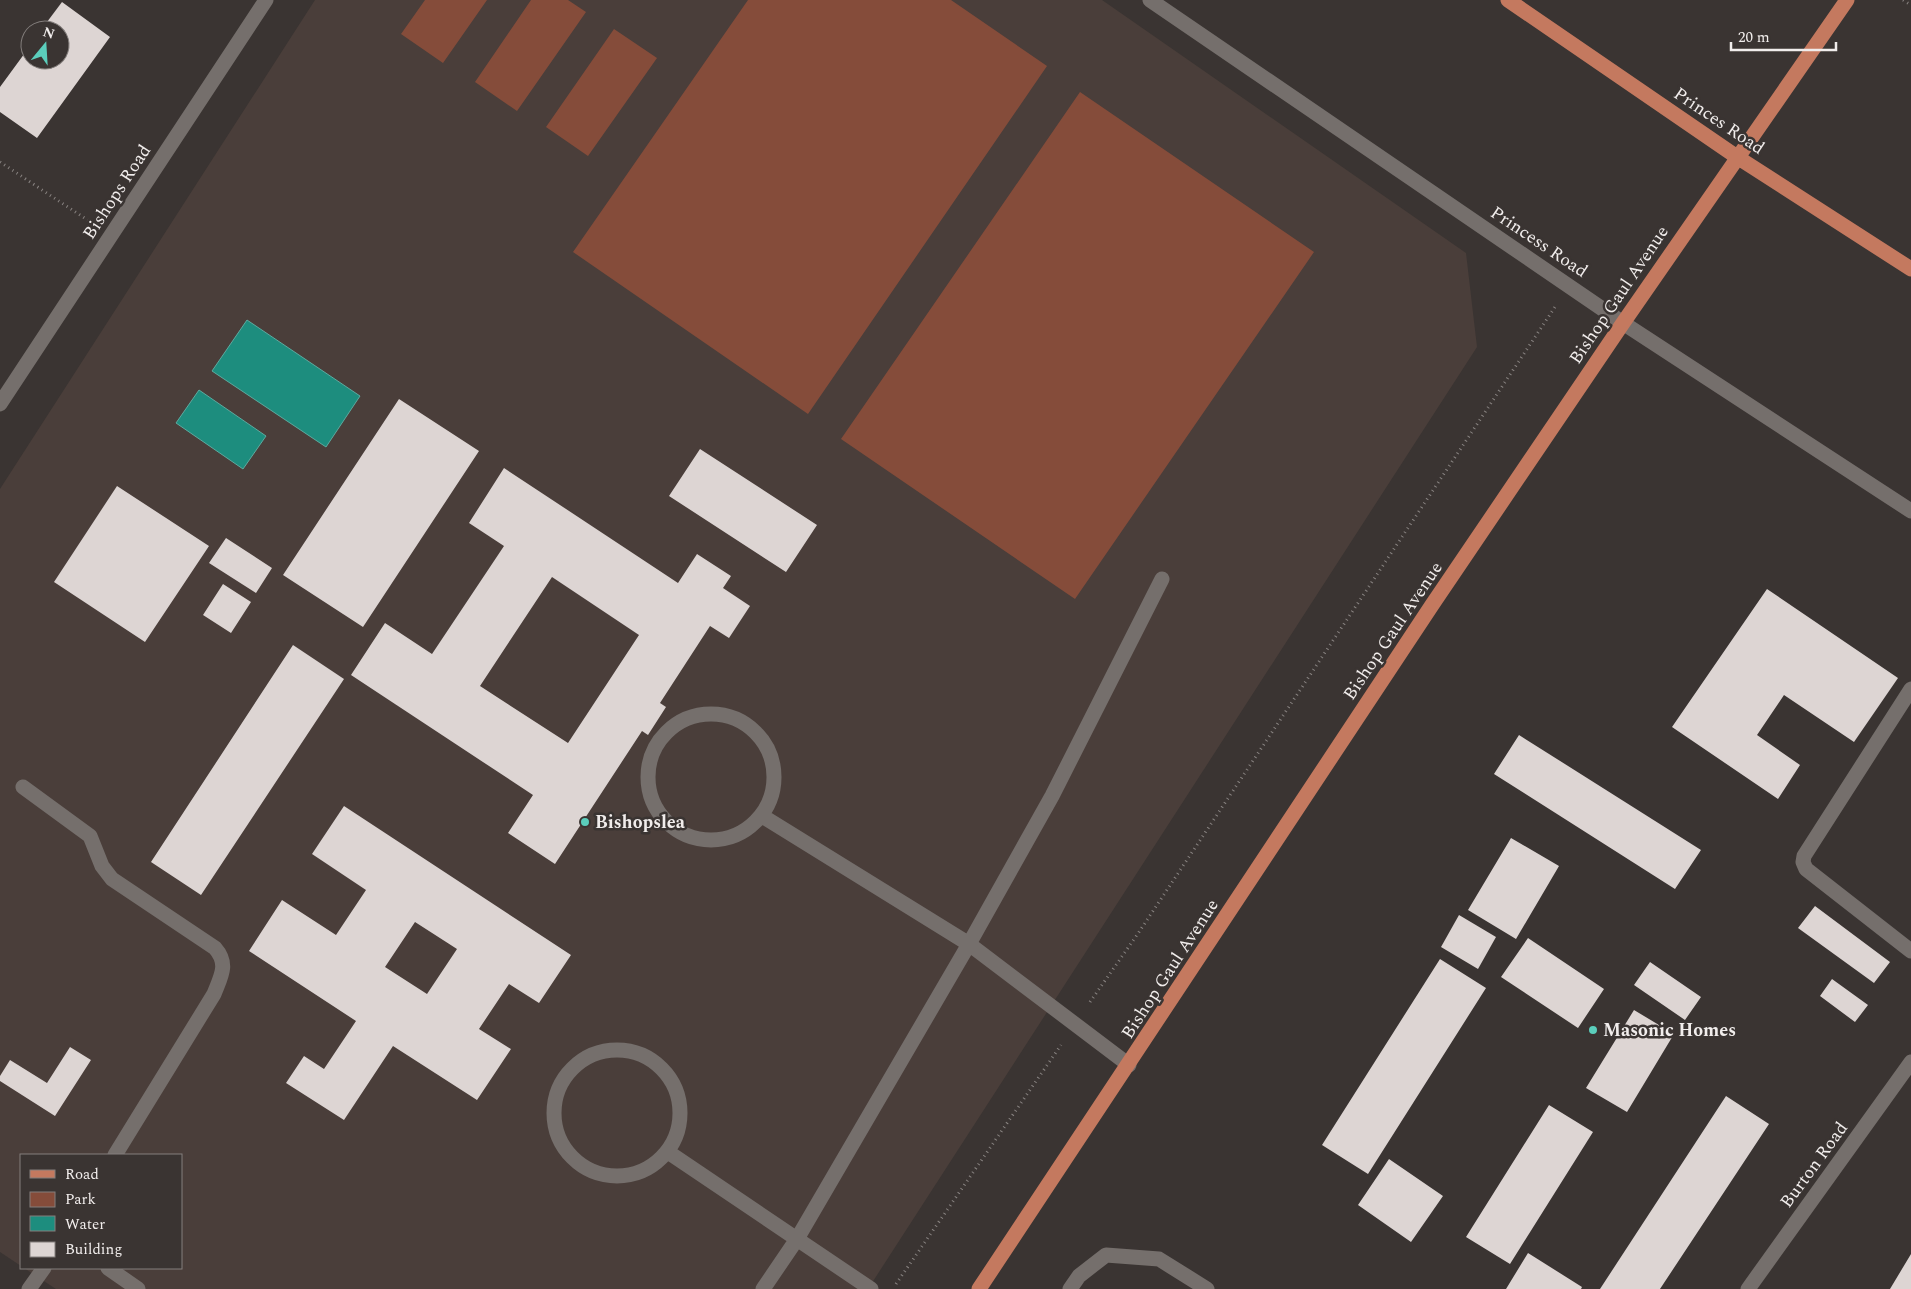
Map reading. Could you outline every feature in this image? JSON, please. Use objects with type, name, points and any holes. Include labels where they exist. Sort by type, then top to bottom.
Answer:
[{"type":"main road","name":"Princes Road","points":[[1508,0],[1737,157],[1911,270]]},
{"type":"main road","name":"Bishop Gaul Avenue","points":[[979,1289],[1432,605],[1623,322],[1846,0]]},
{"type":"street","name":"Bishops Road","points":[[0,404],[266,0]]},
{"type":"street","name":"Princess Road","points":[[1150,0],[1623,322],[1911,510]]},
{"type":"street","points":[[764,1289],[797,1239],[969,944],[1052,796],[1162,579]]},
{"type":"street","points":[[1911,689],[1804,856],[1803,862],[1806,868],[1911,951]]},
{"type":"street","points":[[719,713],[750,726],[770,753],[773,769],[775,786],[762,816],[736,837],[703,841],[672,829],[651,802],[646,769],[659,738],[686,718],[719,713]]},
{"type":"street","points":[[23,787],[90,836],[102,866],[112,879],[215,948],[222,955],[222,974],[214,994],[116,1154]]},
{"type":"street","points":[[762,816],[969,944],[1129,1065]]},
{"type":"street","points":[[625,1049],[656,1062],[676,1088],[681,1121],[668,1152],[642,1172],[609,1177],[577,1164],[557,1138],[552,1105],[565,1074],[592,1053],[625,1049]]},
{"type":"street","name":"Burton Road","points":[[1748,1289],[1911,1062]]},
{"type":"street","points":[[668,1152],[871,1289]]},
{"type":"street","points":[[1070,1289],[1079,1276],[1106,1255],[1159,1259],[1207,1289]]},
{"type":"street","points":[[28,1289],[43,1269]]},
{"type":"street","points":[[109,1269],[138,1289]]},
{"type":"path","points":[[1903,0],[1911,5]]},
{"type":"path","points":[[0,162],[110,236]]},
{"type":"path","points":[[892,1289],[1148,919],[1569,285]]},
{"type":"shaded area","name":"Bishopslea","points":[[315,0],[1102,0],[1466,253],[1477,347],[868,1289],[56,1289],[26,1269],[182,1269],[182,1154],[20,1154],[20,1265],[0,1252],[0,489]]},
{"type":"green space","points":[[425,0],[487,0],[443,63],[401,34]]},
{"type":"green space","points":[[531,0],[568,0],[586,12],[517,111],[475,82]]},
{"type":"green space","points":[[748,0],[951,0],[1047,66],[808,414],[573,252]]},
{"type":"green space","points":[[614,29],[657,58],[588,156],[546,127]]},
{"type":"green space","points":[[1080,92],[1314,252],[1075,599],[841,439]]},
{"type":"water","points":[[247,320],[360,396],[326,447],[212,371]]},
{"type":"water","points":[[199,390],[266,436],[243,469],[176,423]]},
{"type":"building","points":[[62,2],[110,37],[37,138],[0,112],[0,87],[20,60],[20,70],[70,70],[70,20],[48,20]]},
{"type":"building","points":[[399,399],[479,451],[363,627],[283,575]]},
{"type":"building","points":[[700,449],[817,525],[786,572],[669,496]]},
{"type":"building","points":[[504,468],[678,583],[697,554],[731,576],[723,588],[750,606],[729,638],[710,626],[660,703],[666,707],[648,735],[642,731],[555,864],[508,833],[533,795],[351,675],[385,623],[432,654],[504,546],[469,523]],"holes":[[[552,577],[639,635],[568,743],[480,686]]]},
{"type":"building","points":[[117,486],[209,546],[145,642],[54,582]]},
{"type":"building","points":[[226,538],[272,568],[256,593],[209,563]]},
{"type":"building","points":[[223,584],[251,602],[231,633],[203,615]]},
{"type":"building","points":[[1767,589],[1898,678],[1854,742],[1784,695],[1757,735],[1800,765],[1778,799],[1672,727]]},
{"type":"building","points":[[293,645],[344,679],[201,895],[151,862]]},
{"type":"building","points":[[1519,735],[1701,850],[1675,889],[1494,774]]},
{"type":"building","points":[[344,806],[571,955],[539,1003],[509,984],[479,1029],[511,1049],[477,1100],[393,1046],[344,1120],[286,1083],[304,1056],[324,1069],[356,1021],[249,951],[282,900],[336,935],[366,890],[312,854]],"holes":[[[415,922],[457,949],[427,994],[385,967]]]},
{"type":"building","points":[[1511,838],[1559,866],[1516,939],[1468,910]]},
{"type":"building","points":[[1815,906],[1890,962],[1874,983],[1798,928]]},
{"type":"building","points":[[1459,915],[1496,937],[1478,969],[1441,947]]},
{"type":"building","points":[[1528,938],[1604,989],[1578,1028],[1501,977]]},
{"type":"building","points":[[1440,959],[1486,988],[1368,1174],[1322,1145]]},
{"type":"building","points":[[1650,962],[1701,997],[1685,1020],[1634,985]]},
{"type":"building","points":[[1832,979],[1868,1005],[1855,1022],[1820,996]]},
{"type":"building","points":[[1634,1010],[1674,1034],[1627,1112],[1586,1088]]},
{"type":"building","points":[[70,1047],[91,1060],[55,1116],[0,1081],[0,1076],[10,1060],[47,1083]]},
{"type":"building","points":[[1726,1096],[1769,1124],[1660,1289],[1600,1289]]},
{"type":"building","points":[[1549,1105],[1593,1132],[1510,1264],[1466,1237]]},
{"type":"building","points":[[1389,1159],[1443,1196],[1411,1242],[1358,1205]]},
{"type":"building","points":[[1528,1253],[1582,1287],[1581,1289],[1506,1289]]},
{"type":"building","points":[[1911,1254],[1911,1289],[1890,1289]]},
{"type":"place","name":"Bishopslea","points":[[585,822]]},
{"type":"place","name":"Masonic Homes","points":[[1593,1030]]}]
